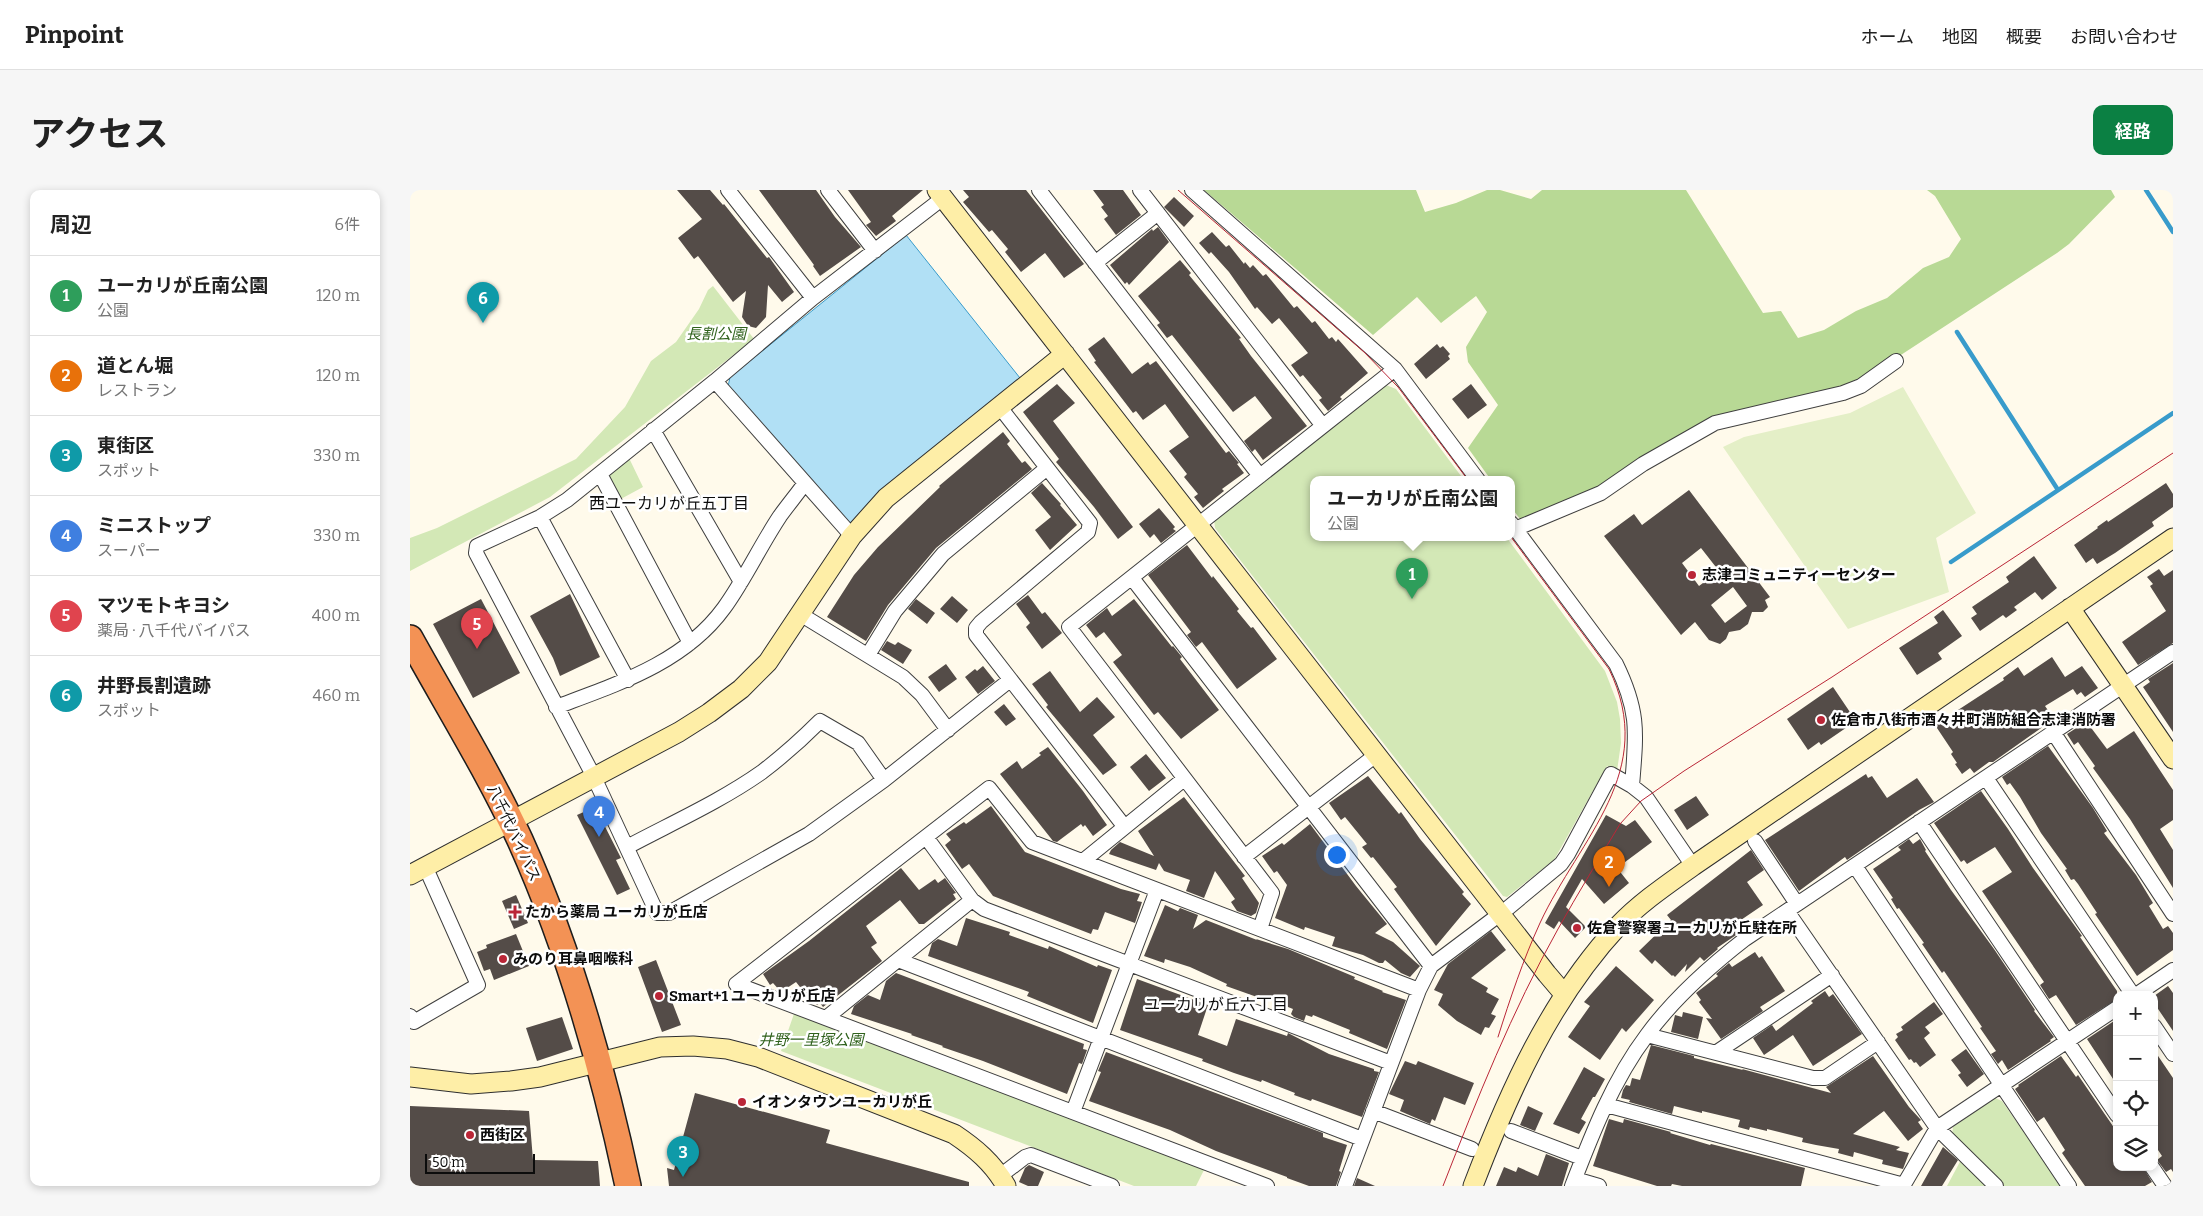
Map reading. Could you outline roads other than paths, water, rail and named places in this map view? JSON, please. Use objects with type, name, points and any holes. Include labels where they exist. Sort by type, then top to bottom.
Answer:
[{"type":"highway","name":"八千代バイパス","points":[[410,638],[510,822],[549,910],[600,1061],[628,1186]]},
{"type":"street","points":[[728,190],[813,298]]},
{"type":"street","points":[[828,190],[875,250]]},
{"type":"street","points":[[1039,190],[1260,476]]},
{"type":"street","points":[[1140,190],[1323,426]]},
{"type":"street","points":[[1192,190],[1395,369],[1475,476]]},
{"type":"street","points":[[1010,680],[884,780],[809,834],[669,913],[656,913],[593,776],[476,553],[477,546],[540,517],[566,500],[715,381],[813,298],[875,250],[940,194],[1499,914],[1564,994]]},
{"type":"street","points":[[1095,263],[1158,213]]},
{"type":"street","points":[[410,1016],[414,1022],[478,985],[418,870],[678,732],[709,713],[741,689],[768,662],[852,536],[886,498],[1065,354]]},
{"type":"street","points":[[1515,525],[1601,493],[1643,464],[1715,423],[1844,393],[1861,386],[1896,361]]},
{"type":"street","points":[[1260,929],[1272,892],[1069,626],[1395,369]]},
{"type":"street","points":[[715,381],[852,536]]},
{"type":"street","points":[[999,406],[1090,523],[1088,532],[982,622],[976,628],[976,635],[1124,826]]},
{"type":"street","points":[[653,430],[741,582]]},
{"type":"street","points":[[868,656],[895,611],[943,554],[1047,468]]},
{"type":"street","points":[[600,474],[690,643]]},
{"type":"street","points":[[556,707],[628,680],[690,643],[724,609],[780,517],[805,483]]},
{"type":"street","points":[[540,517],[628,680]]},
{"type":"street","points":[[1515,529],[1616,664],[1625,682],[1635,717],[1636,742],[1632,786]]},
{"type":"street","points":[[1473,1186],[1497,1125],[1535,1043],[1564,994],[1588,961],[1620,924],[1648,898],[2173,538]]},
{"type":"street","points":[[1132,578],[1432,966]]},
{"type":"street","points":[[2070,608],[2173,759]]},
{"type":"street","points":[[800,614],[903,677],[922,695],[948,730]]},
{"type":"street","points":[[1599,1186],[1573,1183],[1606,1105],[1647,1035],[1686,991],[1716,962],[1746,939],[2173,652]]},
{"type":"street","points":[[627,847],[732,791],[793,748],[820,721],[858,743],[884,780]]},
{"type":"street","points":[[2053,732],[2173,914]]},
{"type":"street","points":[[1244,857],[1376,755]]},
{"type":"street","points":[[1345,1186],[1419,990],[1432,966],[1561,864],[1611,774],[1632,786],[1646,797],[1693,866]]},
{"type":"street","points":[[1083,861],[1184,778]]},
{"type":"street","points":[[1986,778],[2132,991]]},
{"type":"street","points":[[1262,1185],[736,984],[989,788],[1032,842],[1419,990]]},
{"type":"street","points":[[1919,822],[2113,1109]]},
{"type":"street","points":[[926,837],[972,900],[984,909],[1391,1063]]},
{"type":"street","points":[[1755,841],[1832,975],[1937,1128],[1996,1186]]},
{"type":"street","points":[[1855,866],[2069,1186]]},
{"type":"street","points":[[1073,1112],[1157,890]]},
{"type":"street","points":[[826,1018],[972,900]]},
{"type":"street","points":[[898,960],[1362,1139]]},
{"type":"street","points":[[2141,991],[2173,970]]},
{"type":"street","points":[[1717,1052],[1832,975]]},
{"type":"street","points":[[1606,1105],[1904,1185],[1937,1128],[2113,1011]]},
{"type":"street","points":[[2158,1032],[2173,1054]]},
{"type":"street","points":[[1647,1035],[1813,1078],[1825,1078],[1878,1042]]},
{"type":"street","points":[[410,1077],[471,1084],[540,1077],[660,1047],[693,1046],[727,1049],[758,1057],[954,1134],[974,1148],[1003,1181],[1025,1157],[1031,1155],[1112,1186]]},
{"type":"street","points":[[1373,1111],[1472,1149]]},
{"type":"street","points":[[1511,1131],[1582,1158]]},
{"type":"street","points":[[2155,1171],[2165,1186]]},
{"type":"water","points":[[906,235],[1020,378],[921,463],[853,527],[728,387],[730,377]]},
{"type":"waterway","points":[[2146,190],[2173,232]]},
{"type":"waterway","points":[[1957,332],[2058,490]]},
{"type":"waterway","points":[[1951,562],[2173,413]]},
{"type":"tram line","points":[[1178,190],[1364,352],[1398,387],[1465,476]]},
{"type":"tram line","points":[[1443,1186],[1496,1056],[1541,960],[1620,824],[1641,801],[1684,771],[1832,677],[2173,453]]},
{"type":"tram line","points":[[1498,1037],[1517,980],[1540,923],[1556,892],[1593,832],[1608,802],[1620,772],[1625,740],[1622,706],[1609,669],[1514,541]]},
{"type":"place","name":"井野長割遺跡","points":[[483,323]]},
{"type":"place","name":"志津コミュニティーセンター","points":[[1692,575]]},
{"type":"place","name":"ユーカリが丘南公園","points":[[1412,599]]},
{"type":"place","name":"マツモトキヨシ","points":[[477,649]]},
{"type":"place","name":"佐倉市八街市酒々井町消防組合志津消防署","points":[[1821,720]]},
{"type":"place","name":"ミニストップ","points":[[599,837]]},
{"type":"place","name":"道とん堀","points":[[1609,887]]},
{"type":"place","name":"たから薬局 ユーカリが丘店","points":[[515,912]]},
{"type":"place","name":"佐倉警察署ユーカリが丘駐在所","points":[[1577,928]]},
{"type":"place","name":"みのり耳鼻咽喉科","points":[[503,959]]},
{"type":"place","name":"Smart+1 ユーカリが丘店","points":[[659,996]]},
{"type":"place","name":"イオンタウンユーカリが丘","points":[[742,1102]]},
{"type":"place","name":"西街区","points":[[470,1135]]},
{"type":"place","name":"東街区","points":[[683,1177]]},
{"type":"district","name":"西ユーカリが丘五丁目","points":[[669,503]]},
{"type":"district","name":"ユーカリが丘六丁目","points":[[1216,1004]]},
{"type":"park label","name":"長割公園","points":[[716,334]]},
{"type":"park label","name":"井野一里塚公園","points":[[811,1040]]}]
